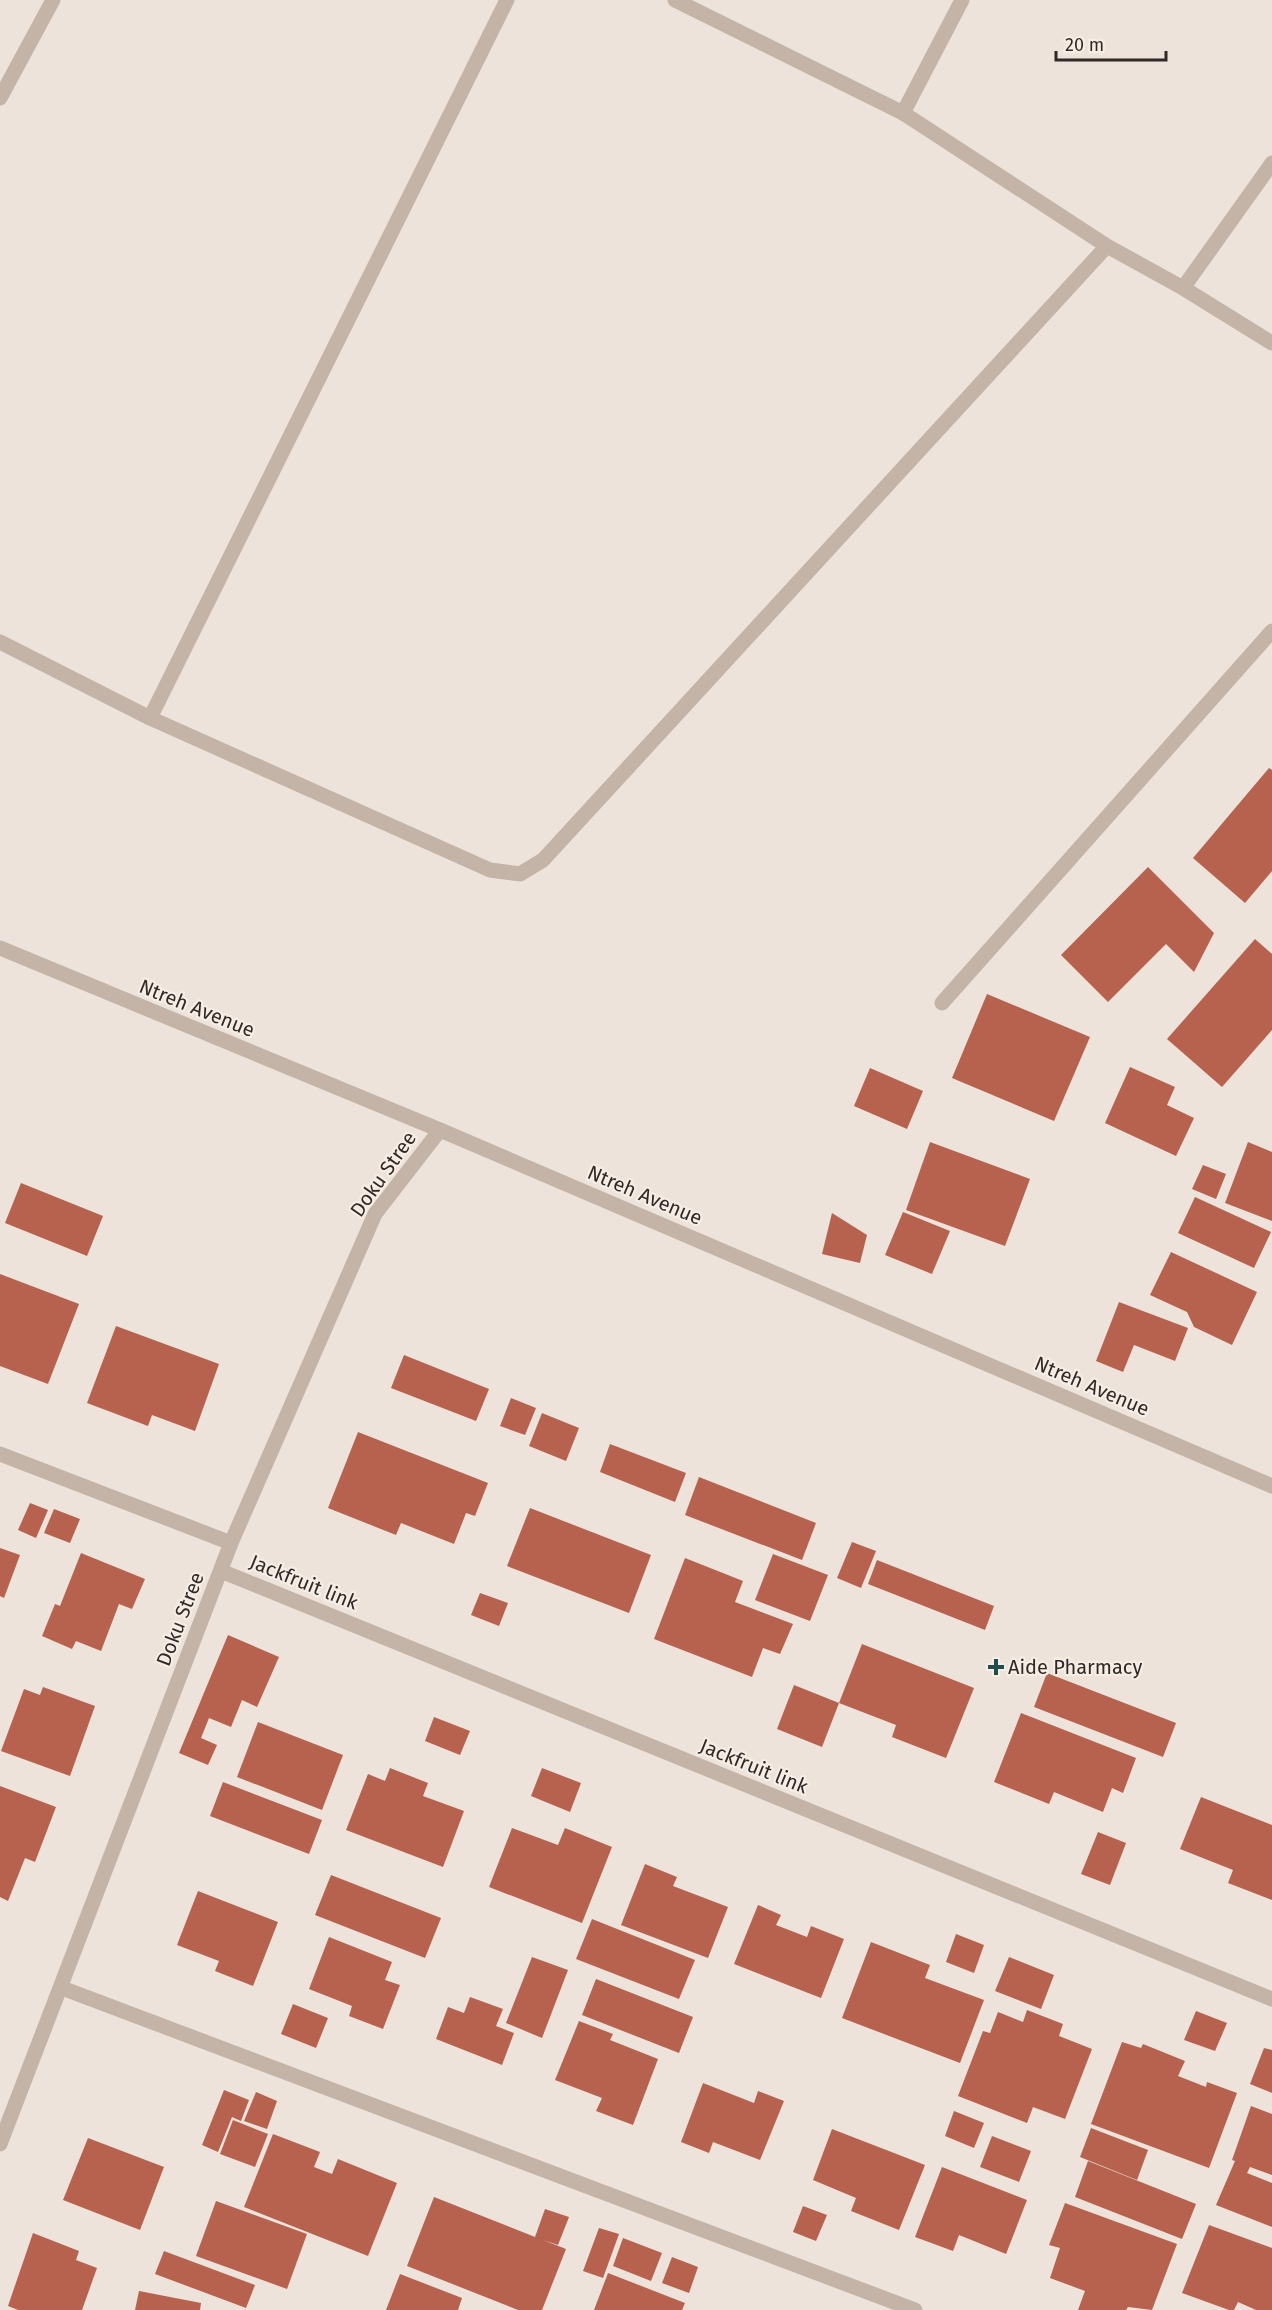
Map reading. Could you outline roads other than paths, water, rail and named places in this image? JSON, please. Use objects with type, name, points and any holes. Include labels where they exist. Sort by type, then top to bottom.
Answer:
[{"type":"street","points":[[0,99],[53,0]]},
{"type":"street","points":[[150,718],[507,0]]},
{"type":"street","points":[[675,0],[903,113],[1107,246],[1183,288],[1272,343]]},
{"type":"street","points":[[903,113],[962,0]]},
{"type":"street","points":[[1183,288],[1272,163]]},
{"type":"street","points":[[0,642],[150,718],[489,870],[520,874],[543,860],[1107,246]]},
{"type":"street","points":[[942,1003],[1272,631]]},
{"type":"street","name":"Ntreh Avenue","points":[[0,948],[441,1130],[1272,1486]]},
{"type":"street","name":"Doku Stree","points":[[0,2145],[63,1988],[231,1543],[375,1214],[441,1130]]},
{"type":"street","points":[[0,1454],[231,1543]]},
{"type":"street","name":"Jackfruit link","points":[[221,1571],[1272,1999]]},
{"type":"street","points":[[63,1988],[915,2310]]},
{"type":"place","name":"Aide Pharmacy","points":[[996,1667]]}]
